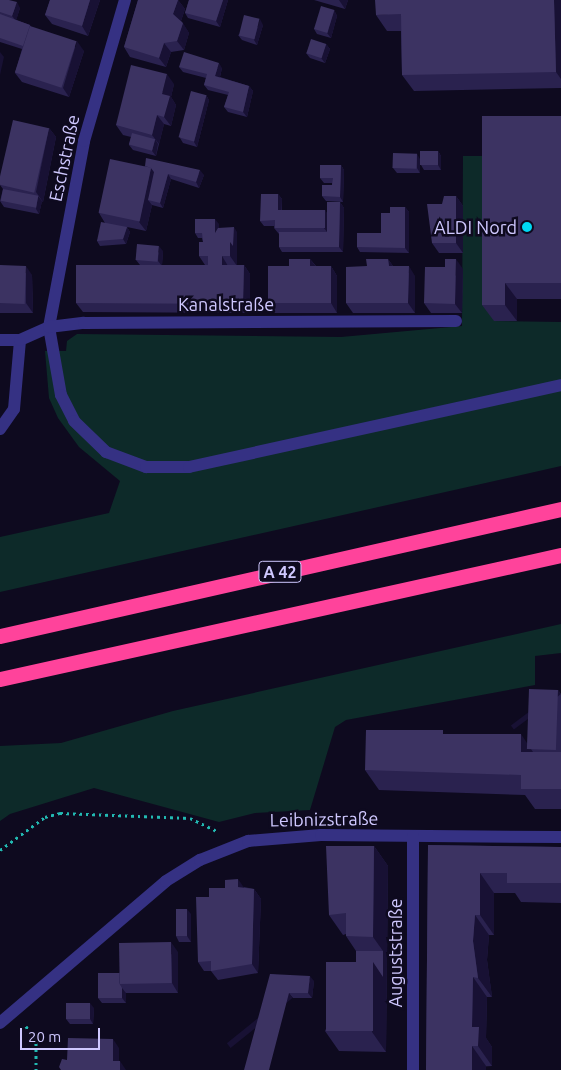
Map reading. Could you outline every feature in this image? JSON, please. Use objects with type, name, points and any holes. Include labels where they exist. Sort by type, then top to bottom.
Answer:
[{"type":"highway","name":"A 42","points":[[0,636],[561,509]]},
{"type":"highway","name":"A 42","points":[[0,679],[561,555]]},
{"type":"street","name":"Eschstraße","points":[[49,327],[84,141],[125,0]]},
{"type":"street","name":"Kanalstraße","points":[[0,340],[20,340],[49,327],[84,322],[456,321]]},
{"type":"street","points":[[49,327],[61,395],[74,421],[106,452],[146,467],[189,467],[561,384]]},
{"type":"street","points":[[0,429],[14,409],[20,340]]},
{"type":"street","name":"Leibnizstraße","points":[[0,1023],[166,881],[229,848],[270,836],[561,837]]},
{"type":"street","name":"Auguststraße","points":[[412,1070],[413,836]]},
{"type":"path","points":[[0,850],[45,817],[88,812],[190,818],[217,831],[229,848]]},
{"type":"path","points":[[16,1009],[36,1043],[36,1070]]},
{"type":"green space","points":[[463,156],[494,156],[494,321],[561,322],[561,466],[0,592],[0,537],[109,513],[120,481],[79,447],[58,418],[49,398],[45,351],[66,351],[67,341],[77,334],[341,337],[462,326]]},
{"type":"green space","points":[[561,624],[561,653],[535,656],[535,685],[346,720],[335,727],[310,810],[255,813],[219,822],[94,788],[10,814],[0,821],[0,746],[61,743],[173,711]]},
{"type":"building","points":[[0,0],[17,2],[12,16],[0,12]]},
{"type":"building","points":[[50,0],[90,0],[82,26],[45,15]]},
{"type":"building","points":[[138,0],[178,0],[173,14],[183,23],[177,41],[164,43],[159,58],[124,47]]},
{"type":"building","points":[[189,0],[223,0],[216,21],[185,13]]},
{"type":"building","points":[[375,0],[554,0],[556,72],[402,75],[401,14],[376,15]]},
{"type":"building","points":[[321,6],[334,10],[327,33],[314,29]]},
{"type":"building","points":[[0,14],[30,25],[23,46],[0,38]]},
{"type":"building","points":[[244,15],[260,19],[254,39],[239,35]]},
{"type":"building","points":[[30,26],[77,41],[61,88],[15,73]]},
{"type":"building","points":[[311,39],[326,44],[322,58],[306,53]]},
{"type":"building","points":[[184,52],[219,63],[215,76],[249,86],[243,112],[224,107],[229,92],[204,85],[207,74],[179,67]]},
{"type":"building","points":[[131,65],[167,74],[162,94],[170,96],[164,117],[157,115],[152,135],[116,125]]},
{"type":"building","points":[[191,91],[206,95],[194,142],[179,137]]},
{"type":"building","name":"ALDI Nord","points":[[482,116],[561,116],[561,283],[505,283],[505,305],[482,305]]},
{"type":"building","points":[[13,120],[49,128],[34,193],[0,185],[0,176]]},
{"type":"building","points":[[132,133],[155,139],[152,151],[129,145]]},
{"type":"building","points":[[420,151],[438,151],[438,165],[420,165]]},
{"type":"building","points":[[393,153],[417,154],[416,169],[392,168]]},
{"type":"building","points":[[146,158],[200,170],[196,182],[168,174],[160,203],[148,200],[154,172],[151,168],[145,166]]},
{"type":"building","points":[[110,159],[151,168],[140,222],[99,213]]},
{"type":"building","points":[[320,165],[341,165],[340,197],[322,196],[322,185],[332,185],[333,178],[320,178]]},
{"type":"building","points":[[3,189],[38,196],[36,208],[1,201]]},
{"type":"building","points":[[261,194],[278,194],[278,210],[275,210],[275,220],[260,221]]},
{"type":"building","points":[[444,196],[456,196],[456,243],[432,243],[427,204],[442,204]]},
{"type":"building","points":[[327,202],[340,202],[339,247],[279,247],[279,232],[327,232]]},
{"type":"building","points":[[390,207],[405,207],[405,248],[357,247],[357,233],[381,233],[381,213],[390,213]]},
{"type":"building","points":[[275,210],[325,210],[325,228],[275,228]]},
{"type":"building","points":[[195,219],[215,219],[215,233],[218,228],[234,227],[233,246],[230,242],[203,242],[202,233],[195,233]]},
{"type":"building","points":[[101,222],[127,227],[123,239],[97,241]]},
{"type":"building","points":[[199,242],[230,242],[230,256],[222,256],[222,265],[244,265],[243,304],[76,303],[76,265],[208,265],[208,256],[199,256]]},
{"type":"building","points":[[137,244],[159,246],[158,262],[136,260]]},
{"type":"building","points":[[289,259],[310,259],[310,266],[331,266],[331,303],[268,303],[268,266],[289,266]]},
{"type":"building","points":[[366,259],[388,259],[389,266],[409,266],[408,303],[346,303],[346,267],[367,266]]},
{"type":"building","points":[[445,259],[456,259],[455,304],[424,303],[425,267],[445,267]]},
{"type":"building","points":[[0,265],[26,266],[25,304],[0,303]]},
{"type":"building","points":[[529,689],[558,690],[556,750],[527,749]]},
{"type":"building","points":[[366,730],[443,730],[443,734],[521,734],[521,752],[561,752],[561,789],[521,789],[521,775],[365,770]]},
{"type":"building","points":[[428,845],[561,847],[561,883],[507,883],[507,873],[480,873],[480,915],[475,915],[473,941],[478,978],[473,977],[472,1027],[479,1027],[478,1046],[472,1046],[472,1070],[426,1070]]},
{"type":"building","points":[[326,846],[374,846],[373,937],[346,936],[346,913],[329,915]]},
{"type":"building","points":[[238,879],[238,887],[254,889],[252,964],[211,971],[211,961],[198,962],[196,897],[209,897],[209,888],[225,888],[225,880]]},
{"type":"building","points":[[176,909],[187,909],[187,936],[176,936]]},
{"type":"building","points":[[171,942],[172,983],[120,984],[119,943]]},
{"type":"building","points":[[356,951],[383,951],[383,977],[373,962],[356,962]]},
{"type":"building","points":[[326,962],[373,962],[373,1031],[326,1031]]},
{"type":"building","points":[[98,973],[119,973],[122,998],[98,998]]},
{"type":"building","points":[[270,974],[310,976],[308,993],[289,993],[269,1070],[244,1070]]},
{"type":"building","points":[[66,1003],[90,1003],[90,1019],[66,1019]]},
{"type":"building","points":[[68,1038],[113,1039],[113,1061],[120,1061],[120,1070],[61,1070],[59,1067],[62,1059],[67,1060]]},
{"type":"place","name":"ALDI Nord","points":[[527,227]]}]
